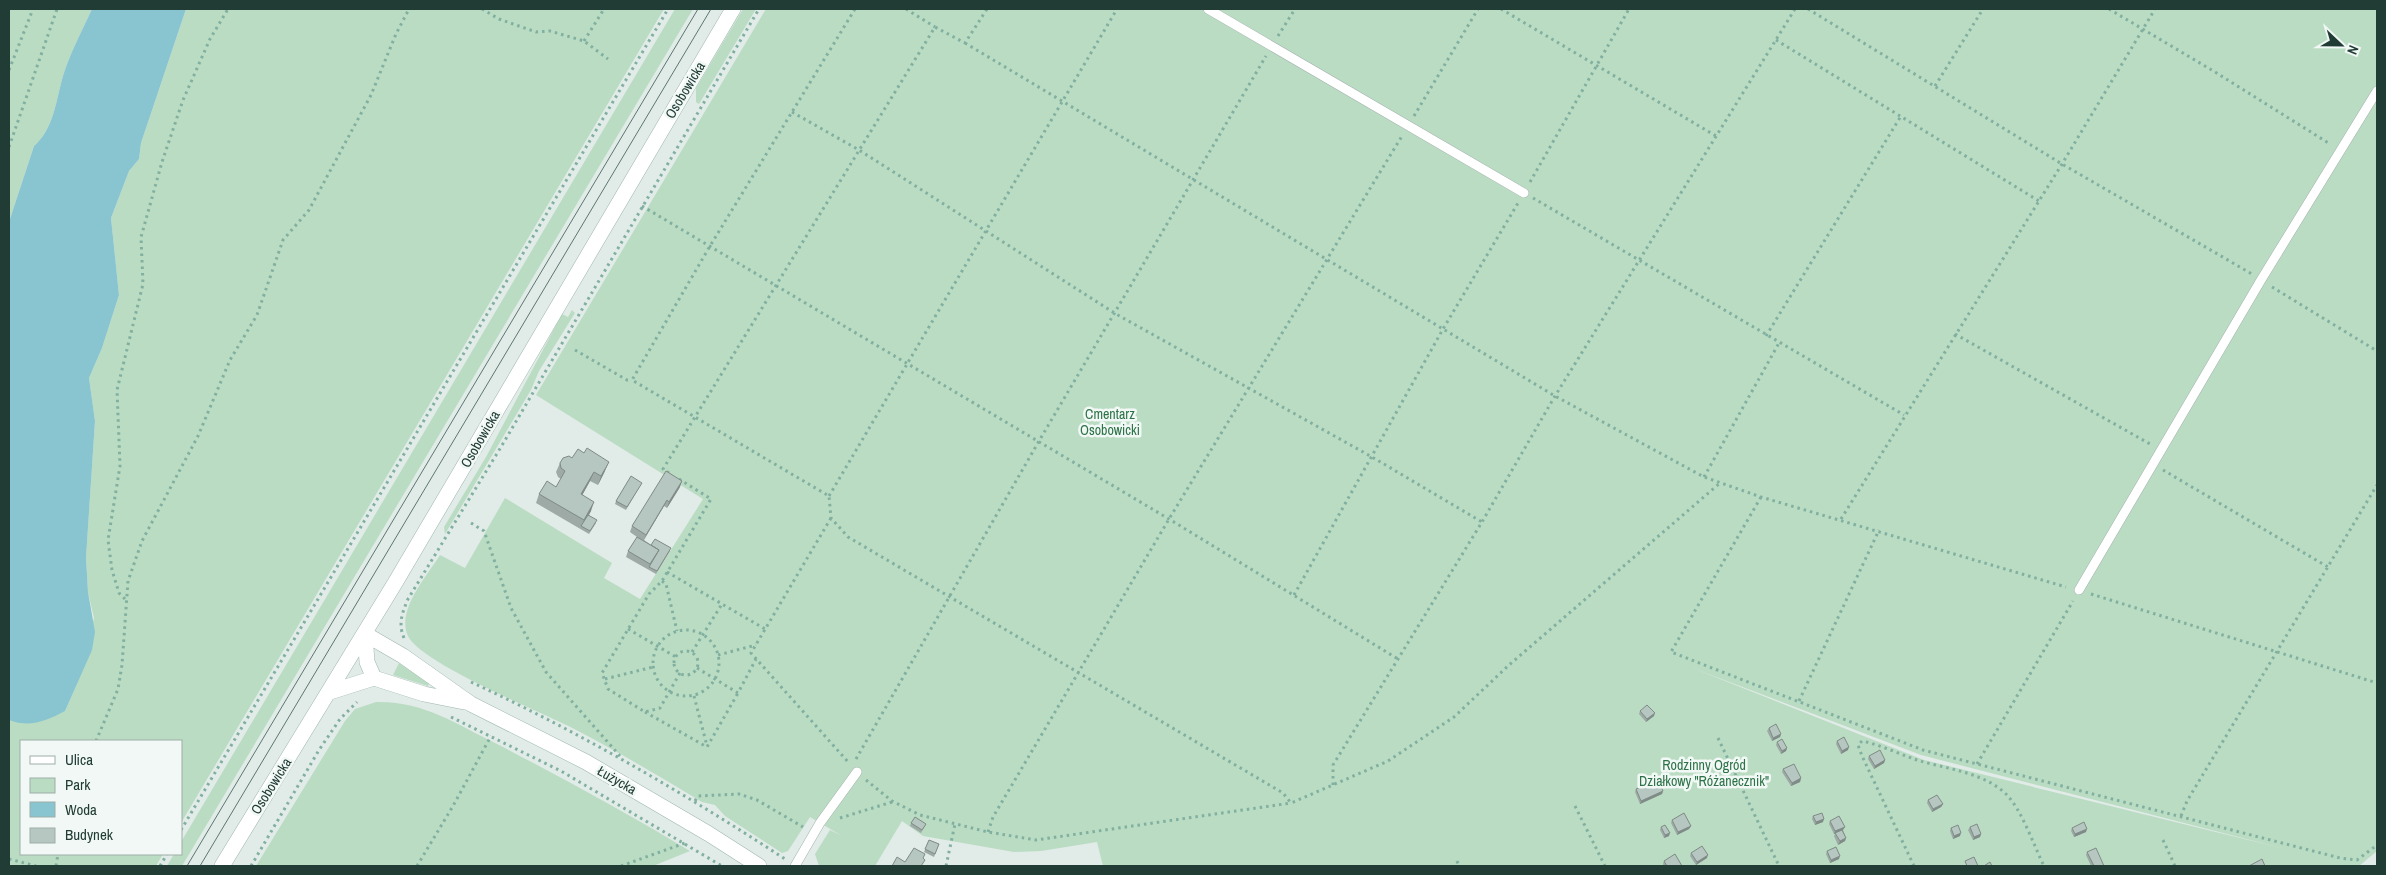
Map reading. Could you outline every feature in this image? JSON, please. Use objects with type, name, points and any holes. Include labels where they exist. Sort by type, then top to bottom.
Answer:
[{"type":"street","name":"Osobowicka","points":[[222,866],[365,634],[730,11]]},
{"type":"street","points":[[330,692],[374,678],[367,662],[365,634]]},
{"type":"street","name":"Łużycka","points":[[365,634],[403,656],[471,704],[586,762],[710,834],[759,866]]},
{"type":"street","name":"Łużycka","points":[[374,678],[424,694],[471,704]]},
{"type":"lane","points":[[1208,9],[1524,193]]},
{"type":"lane","points":[[2079,590],[2261,280],[2377,91]]},
{"type":"lane","points":[[795,866],[814,834],[857,772]]},
{"type":"path","points":[[9,70],[33,9]]},
{"type":"path","points":[[9,148],[57,9]]},
{"type":"path","points":[[125,600],[119,592],[112,570],[108,540],[120,466],[117,390],[137,317],[143,284],[141,237],[162,162],[183,100],[210,39],[228,9]]},
{"type":"path","points":[[96,740],[118,689],[122,665],[125,600],[128,581],[142,541],[198,436],[230,360],[257,315],[283,240],[309,210],[370,95],[396,34],[409,9]]},
{"type":"path","points":[[482,9],[499,19],[536,32],[550,31],[584,41],[608,59]]},
{"type":"path","points":[[584,41],[604,9]]},
{"type":"path","points":[[182,828],[668,9]]},
{"type":"path","points":[[406,643],[401,630],[401,615],[408,599],[502,447],[642,206],[760,9]]},
{"type":"path","points":[[632,380],[710,246],[855,9]]},
{"type":"path","points":[[906,9],[1555,396],[1704,476],[1761,497],[1880,530],[2079,590],[2377,683]]},
{"type":"path","points":[[964,43],[987,9]]},
{"type":"path","points":[[1117,9],[829,496],[831,518],[751,653],[852,766],[1039,442],[1295,9]]},
{"type":"path","points":[[988,832],[993,817],[1169,519],[1478,9]]},
{"type":"path","points":[[1501,9],[1716,136]]},
{"type":"path","points":[[1294,595],[1443,329],[1524,193],[1629,9]]},
{"type":"path","points":[[1333,785],[1333,765],[1482,522],[1555,396],[1795,9]]},
{"type":"path","points":[[1808,9],[2062,164],[2377,350]]},
{"type":"path","points":[[1935,86],[1983,9]]},
{"type":"path","points":[[2109,9],[2340,151]]},
{"type":"path","points":[[1841,519],[2062,164],[2155,9]]},
{"type":"path","points":[[707,747],[608,689],[602,673],[649,594],[662,581],[711,499],[663,469],[935,27]]},
{"type":"path","points":[[1776,40],[2039,201]]},
{"type":"path","points":[[792,112],[858,150],[1116,314],[1372,457],[1482,522]]},
{"type":"path","points":[[1766,336],[1901,116]]},
{"type":"path","points":[[1524,193],[1904,416]]},
{"type":"path","points":[[642,206],[1169,519],[1398,659]]},
{"type":"path","points":[[1955,334],[2160,450]]},
{"type":"path","points":[[1704,476],[1779,343]]},
{"type":"path","points":[[575,350],[626,380],[632,380],[829,496]]},
{"type":"path","points":[[2152,463],[2328,567]]},
{"type":"path","points":[[857,772],[892,801],[920,815],[988,832],[1036,840],[1291,803],[1388,761],[1454,717],[1510,665],[1720,482]]},
{"type":"path","points":[[2181,816],[2187,801],[2377,485]]},
{"type":"path","points":[[1761,497],[1671,652],[1923,750],[2340,858],[2357,860],[2377,845]]},
{"type":"path","points":[[831,518],[848,537],[1283,793],[1291,803]]},
{"type":"path","points":[[471,523],[484,531],[511,608],[546,672],[621,758]]},
{"type":"path","points":[[1798,701],[1880,530]]},
{"type":"path","points":[[667,572],[765,629]]},
{"type":"path","points":[[662,581],[666,584],[677,631]]},
{"type":"path","points":[[1977,764],[2079,590]]},
{"type":"path","points":[[692,652],[722,604]]},
{"type":"path","points":[[628,629],[676,656]]},
{"type":"path","points":[[690,630],[702,635],[712,643],[718,655],[719,668],[715,679],[706,690],[694,696],[681,696],[669,692],[659,683],[653,667],[653,659],[657,647],[665,637],[677,631],[690,630]]},
{"type":"path","points":[[718,655],[756,645]]},
{"type":"path","points":[[682,651],[692,652],[698,659],[697,668],[691,674],[680,673],[674,664],[676,656],[682,651]]},
{"type":"path","points":[[707,747],[756,659]]},
{"type":"path","points":[[605,679],[653,667]]},
{"type":"path","points":[[697,668],[738,693]]},
{"type":"path","points":[[645,712],[660,708],[680,673]]},
{"type":"path","points":[[694,696],[707,747]]},
{"type":"path","points":[[250,866],[324,742],[340,719],[360,699]]},
{"type":"path","points":[[443,713],[561,770],[722,866]]},
{"type":"path","points":[[417,866],[454,806],[491,736]]},
{"type":"path","points":[[1718,738],[1779,866]]},
{"type":"path","points":[[1914,866],[1862,756],[1858,745],[1862,741],[1972,775],[2006,794],[2014,804],[2044,866]]},
{"type":"path","points":[[695,801],[698,796],[739,794],[757,800],[814,834]]},
{"type":"path","points":[[833,821],[892,801]]},
{"type":"path","points":[[1575,806],[1605,866]]},
{"type":"path","points":[[946,866],[955,824]]},
{"type":"path","points":[[2163,840],[2175,866]]},
{"type":"path","points":[[621,866],[686,843]]},
{"type":"path","points":[[160,866],[166,855]]},
{"type":"path","points":[[9,859],[36,866]]},
{"type":"path","points":[[1457,861],[1459,866]]},
{"type":"green space","points":[[9,9],[92,9],[66,67],[50,123],[41,139],[34,146],[9,222]]},
{"type":"green space","points":[[186,9],[664,9],[182,821],[182,740],[20,740],[20,855],[162,855],[156,866],[9,866],[9,720],[65,711],[75,688],[94,618],[88,592],[86,558],[95,421],[89,378],[102,348],[119,295],[111,218],[129,171],[139,159],[141,143]]},
{"type":"green space","points":[[675,9],[693,9],[182,866],[167,866],[173,855],[182,855],[182,840]]},
{"type":"green space","points":[[743,9],[756,9],[699,104],[696,102],[696,88]]},
{"type":"green space","name":"Cmentarz Osobowicki","points":[[766,9],[2377,9],[2377,851],[2359,866],[1103,866],[1097,842],[1041,851],[1014,852],[923,836],[902,821],[875,866],[819,866],[815,854],[830,830],[842,836],[810,817],[788,851],[782,853],[725,816],[715,805],[702,802],[627,757],[580,732],[459,674],[418,647],[408,636],[405,626],[409,604],[440,555],[465,568],[505,498],[612,563],[604,578],[640,599],[703,499],[536,395]],"holes":[[[1690,667],[1921,755],[2285,849],[1924,760]]]},
{"type":"green space","points":[[572,310],[575,313],[539,371],[531,390],[445,534],[444,527],[486,457],[562,314],[568,317]]},
{"type":"green space","points":[[399,663],[429,683],[428,686],[393,675]]},
{"type":"green space","points":[[376,702],[409,705],[439,715],[570,783],[690,851],[653,866],[256,866],[345,721],[355,709]]},
{"type":"water","points":[[92,9],[186,9],[141,143],[139,159],[129,171],[111,218],[119,295],[102,348],[89,378],[95,421],[86,558],[88,592],[95,632],[92,650],[65,711],[38,722],[24,723],[9,720],[9,222],[34,146],[41,139],[50,123],[66,67]]},
{"type":"building","points":[[587,448],[609,462],[601,476],[594,472],[581,494],[594,502],[584,520],[539,494],[547,481],[556,487],[565,471],[561,468],[560,463],[563,458],[569,456],[572,458],[578,449],[584,453]]},
{"type":"building","points":[[666,471],[682,481],[669,502],[667,500],[646,535],[632,526]]},
{"type":"building","points":[[631,476],[642,483],[627,507],[616,501]]},
{"type":"building","points":[[588,515],[597,520],[590,531],[581,526]]},
{"type":"building","points":[[637,537],[659,550],[650,564],[628,551]]},
{"type":"building","points":[[655,539],[671,548],[657,571],[649,567],[659,550],[651,545]]},
{"type":"building","points":[[1647,705],[1655,713],[1647,719],[1640,711]]},
{"type":"building","points":[[1776,724],[1781,734],[1773,738],[1769,728]]},
{"type":"building","points":[[1844,737],[1849,747],[1842,751],[1837,741]]},
{"type":"building","points":[[1782,739],[1787,748],[1782,751],[1777,742]]},
{"type":"building","points":[[1880,750],[1885,760],[1875,766],[1869,756]]},
{"type":"building","points":[[1794,764],[1801,778],[1792,783],[1783,769]]},
{"type":"building","points":[[1658,780],[1663,791],[1641,801],[1636,789]]},
{"type":"building","points":[[1937,795],[1943,804],[1933,809],[1928,800]]},
{"type":"building","points":[[1684,813],[1691,826],[1678,832],[1672,820]]},
{"type":"building","points":[[1822,813],[1824,819],[1816,822],[1813,816]]},
{"type":"building","points":[[1839,816],[1845,827],[1835,831],[1830,821]]},
{"type":"building","points":[[915,817],[926,824],[922,830],[911,823]]},
{"type":"building","points":[[2084,822],[2087,829],[2075,834],[2072,828]]},
{"type":"building","points":[[1977,824],[1981,834],[1974,837],[1970,827]]},
{"type":"building","points":[[1665,825],[1670,833],[1665,835],[1661,827]]},
{"type":"building","points":[[1958,825],[1961,833],[1954,836],[1951,828]]},
{"type":"building","points":[[1842,830],[1846,838],[1840,841],[1835,833]]},
{"type":"building","points":[[929,840],[939,844],[935,854],[925,849]]},
{"type":"building","points":[[1702,846],[1708,855],[1697,862],[1691,853]]},
{"type":"building","points":[[1836,847],[1840,856],[1831,860],[1827,851]]},
{"type":"building","points":[[914,848],[925,854],[923,858],[925,860],[921,866],[892,866],[897,857],[905,862]]},
{"type":"building","points":[[2096,848],[2104,866],[2094,866],[2087,852]]},
{"type":"building","points":[[1675,854],[1682,866],[1667,866],[1664,861]]},
{"type":"building","points":[[1974,857],[1978,866],[1967,866],[1965,861]]},
{"type":"building","points":[[2262,859],[2265,866],[2249,866]]},
{"type":"building","points":[[1990,862],[1992,866],[1984,866]]},
{"type":"tram line","points":[[187,866],[698,9]]},
{"type":"tram line","points":[[200,866],[711,9]]},
{"type":"park label","name":"Rodzinny Ogród Działkowy \"Różanecznik\"","points":[[1704,774]]}]
